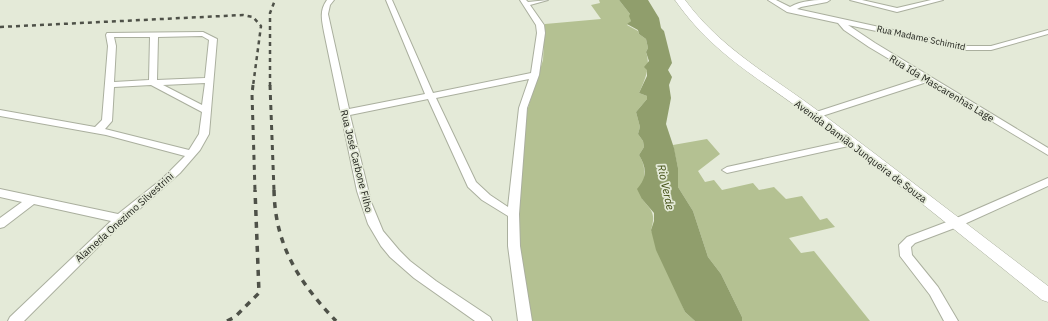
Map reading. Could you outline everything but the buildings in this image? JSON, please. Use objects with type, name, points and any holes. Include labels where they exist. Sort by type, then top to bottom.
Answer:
[{"type":"main road","name":"Avenida Damião Junqueira de Souza","points":[[680,0],[696,23],[724,48],[816,115],[850,143],[1048,295]]},
{"type":"street","name":"Rua José Carbone Filho","points":[[331,0],[326,5],[324,14],[367,206],[376,228],[385,243],[400,258],[419,274],[485,321]]},
{"type":"street","points":[[389,0],[430,95],[472,184],[479,193],[513,214]]},
{"type":"street","points":[[525,321],[514,246],[513,214],[523,108],[535,75],[541,33],[540,25],[525,2],[545,0]]},
{"type":"street","name":"Rua Madame Schimitd","points":[[771,0],[790,10],[840,20],[931,42],[973,49],[991,48],[1048,32]]},
{"type":"street","points":[[790,10],[799,5],[827,0]]},
{"type":"street","points":[[853,0],[897,10],[940,0]]},
{"type":"street","name":"Rua Ida Mascarenhas Lage","points":[[840,20],[855,34],[1048,152]]},
{"type":"street","points":[[98,130],[107,120],[112,46],[110,35],[154,34],[153,83]]},
{"type":"street","name":"Alameda Onezimo Silvestrini","points":[[15,321],[76,259],[120,219],[166,181],[192,154],[204,134],[213,39],[203,34],[154,34]]},
{"type":"street","points":[[345,113],[535,75]]},
{"type":"street","points":[[816,115],[928,79]]},
{"type":"street","points":[[110,85],[209,80]]},
{"type":"street","points":[[153,83],[206,111]]},
{"type":"street","points":[[0,114],[98,130],[192,154]]},
{"type":"street","points":[[727,170],[850,143]]},
{"type":"street","points":[[952,321],[934,291],[906,256],[905,245],[911,240],[956,223],[1048,182]]},
{"type":"street","points":[[0,192],[120,219]]},
{"type":"street","points":[[0,224],[32,200]]},
{"type":"shaded area","points":[[599,0],[619,0],[630,14],[631,21],[627,25],[638,31],[639,34],[646,39],[648,48],[646,52],[648,68],[639,93],[647,96],[647,99],[636,112],[640,127],[638,134],[643,141],[644,147],[639,155],[644,166],[642,199],[652,213],[653,220],[651,230],[685,312],[695,321],[529,321],[517,244],[518,224],[527,111],[543,60],[545,24],[601,19],[591,5],[600,3]]},
{"type":"shaded area","points":[[707,139],[720,154],[698,171],[705,182],[714,180],[722,190],[753,183],[759,190],[774,187],[786,199],[802,196],[820,220],[827,218],[835,227],[789,238],[801,253],[814,251],[870,321],[742,321],[742,317],[721,274],[708,257],[693,211],[678,187],[678,168],[673,145]]},
{"type":"water","name":"Rio Verde","points":[[619,0],[648,0],[659,18],[661,28],[664,31],[672,63],[668,70],[672,77],[669,85],[671,98],[666,124],[674,148],[678,168],[678,187],[693,211],[708,257],[721,274],[742,317],[742,321],[695,321],[685,312],[656,250],[651,230],[654,221],[654,213],[642,199],[637,189],[643,181],[645,169],[639,155],[644,147],[643,141],[638,134],[640,127],[636,112],[647,99],[647,96],[639,93],[647,76],[647,70],[644,67],[649,61],[646,52],[648,48],[646,39],[639,34],[638,30],[627,24],[631,21],[629,16],[630,14]]},
{"type":"railway","points":[[270,85],[270,13],[275,0]]},
{"type":"railway","points":[[0,27],[243,15],[253,17],[261,26],[253,86]]},
{"type":"railway","points":[[253,85],[255,191]]},
{"type":"railway","points":[[270,85],[274,191]]},
{"type":"railway","points":[[227,321],[235,317],[259,293],[255,190]]},
{"type":"railway","points":[[274,190],[275,210],[284,246],[300,277],[336,321]]}]
